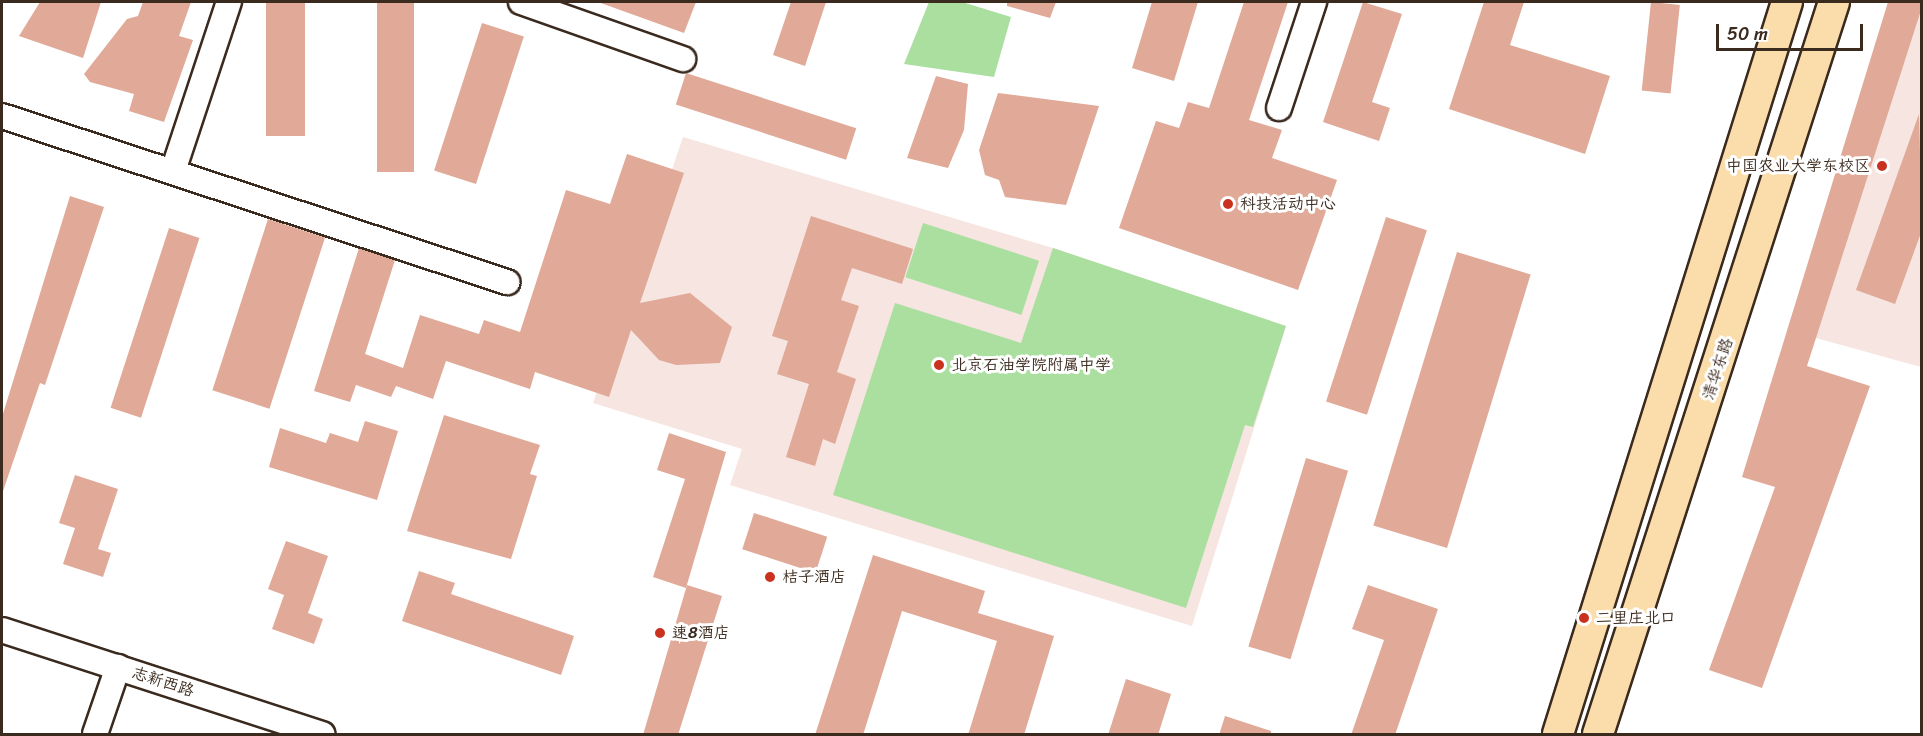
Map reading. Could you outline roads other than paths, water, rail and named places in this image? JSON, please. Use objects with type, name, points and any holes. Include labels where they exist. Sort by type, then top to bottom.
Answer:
[{"type":"main road","points":[[1558,735],[1787,2]]},
{"type":"main road","name":"清华东路","points":[[1598,735],[1717,373],[1834,2]]},
{"type":"main road","points":[[1675,359],[1717,373]]},
{"type":"street","points":[[173,171],[229,2]]},
{"type":"street","points":[[521,2],[683,59]]},
{"type":"street","points":[[1279,108],[1314,2]]},
{"type":"street","points":[[2,116],[507,282]]},
{"type":"street","name":"志新西路","points":[[2,630],[323,735]]},
{"type":"street","points":[[95,735],[118,667]]},
{"type":"place","name":"中国农业大学东校区","points":[[1882,166]]},
{"type":"place","name":"科技活动中心","points":[[1228,204]]},
{"type":"place","name":"北京石油学院附属中学","points":[[939,365]]},
{"type":"place","name":"桔子酒店","points":[[770,577]]},
{"type":"place","name":"二里庄北口","points":[[1584,618]]},
{"type":"place","name":"速8酒店","points":[[660,633]]}]
